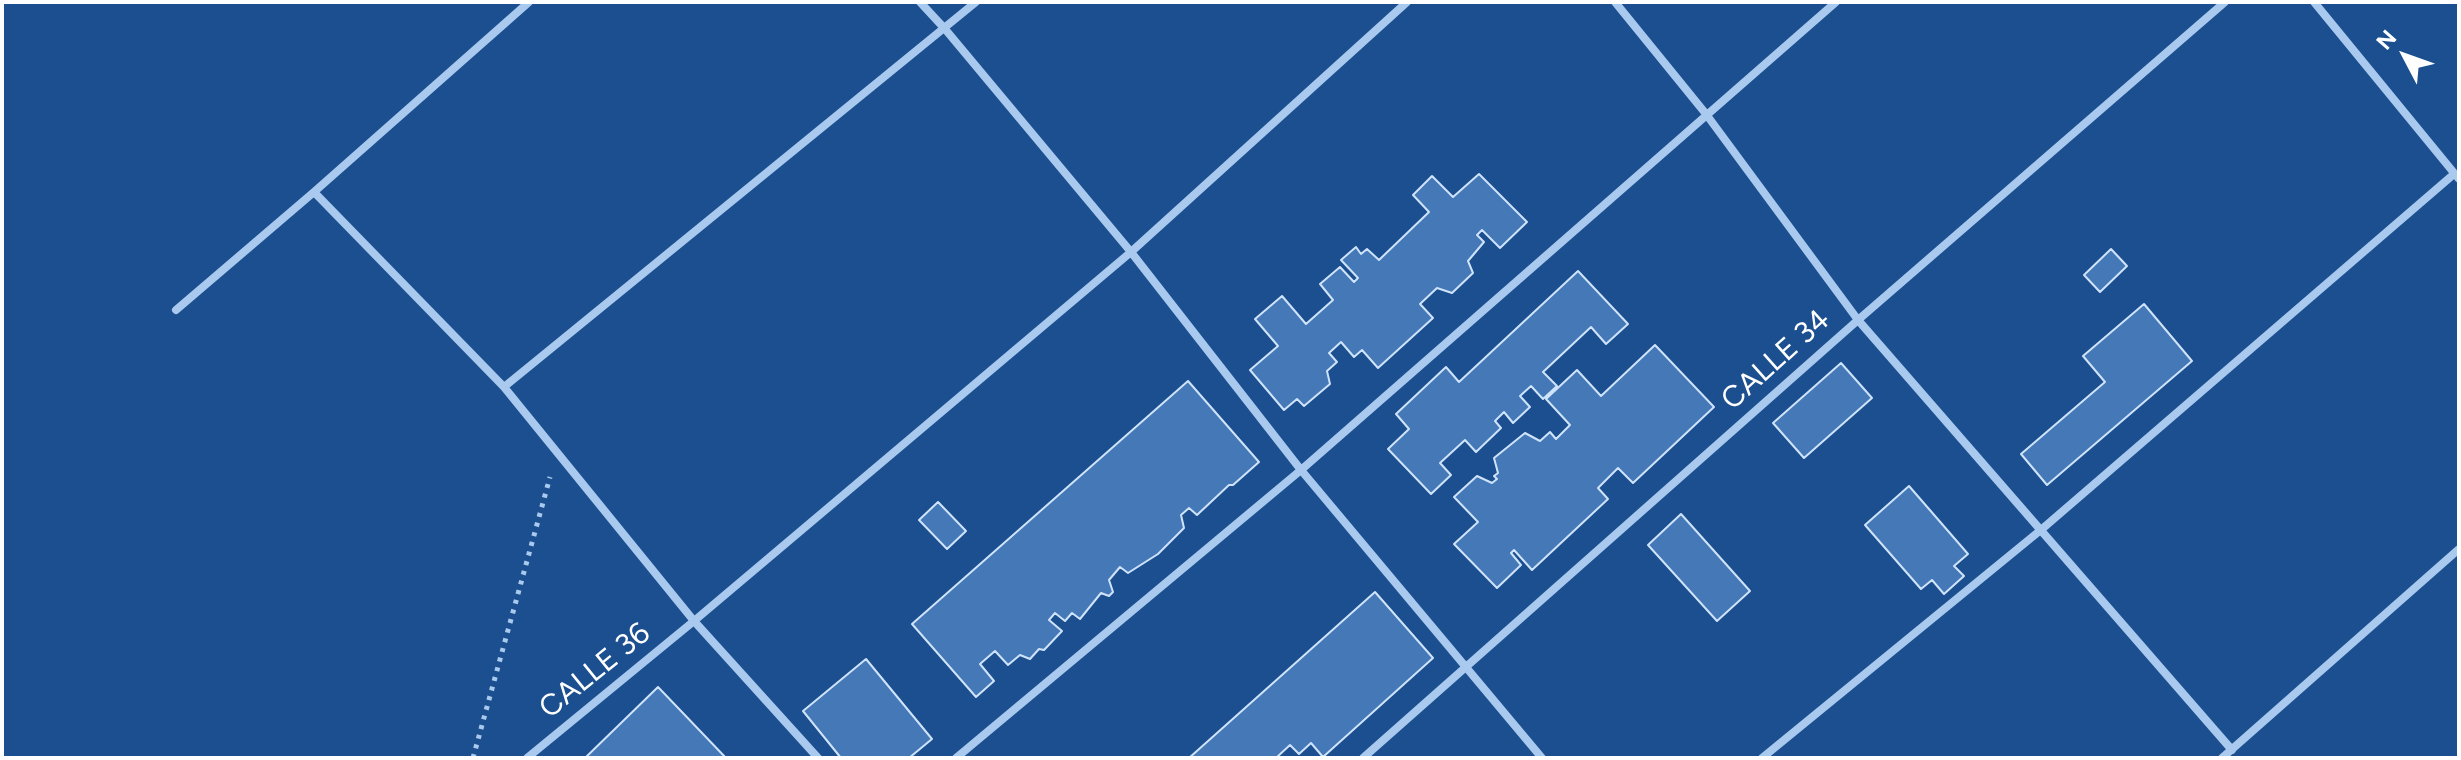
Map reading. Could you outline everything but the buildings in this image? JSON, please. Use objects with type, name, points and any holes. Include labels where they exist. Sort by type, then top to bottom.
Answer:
[{"type":"street","points":[[176,310],[529,2]]},
{"type":"street","points":[[920,2],[1131,252],[1301,470],[1542,758]]},
{"type":"street","points":[[504,387],[976,2]]},
{"type":"street","name":"CALLE 36","points":[[527,758],[1131,252],[1407,2]]},
{"type":"street","points":[[1615,2],[1706,114],[1858,320],[2232,750]]},
{"type":"street","points":[[956,758],[1301,470],[1836,2]]},
{"type":"street","name":"CALLE 34","points":[[1363,758],[1858,320],[2225,2]]},
{"type":"street","points":[[1762,758],[2042,529],[2456,177],[2314,2]]},
{"type":"street","points":[[314,192],[504,387],[694,621],[818,758]]},
{"type":"street","points":[[2222,758],[2459,549]]},
{"type":"path","points":[[473,758],[558,451]]}]
